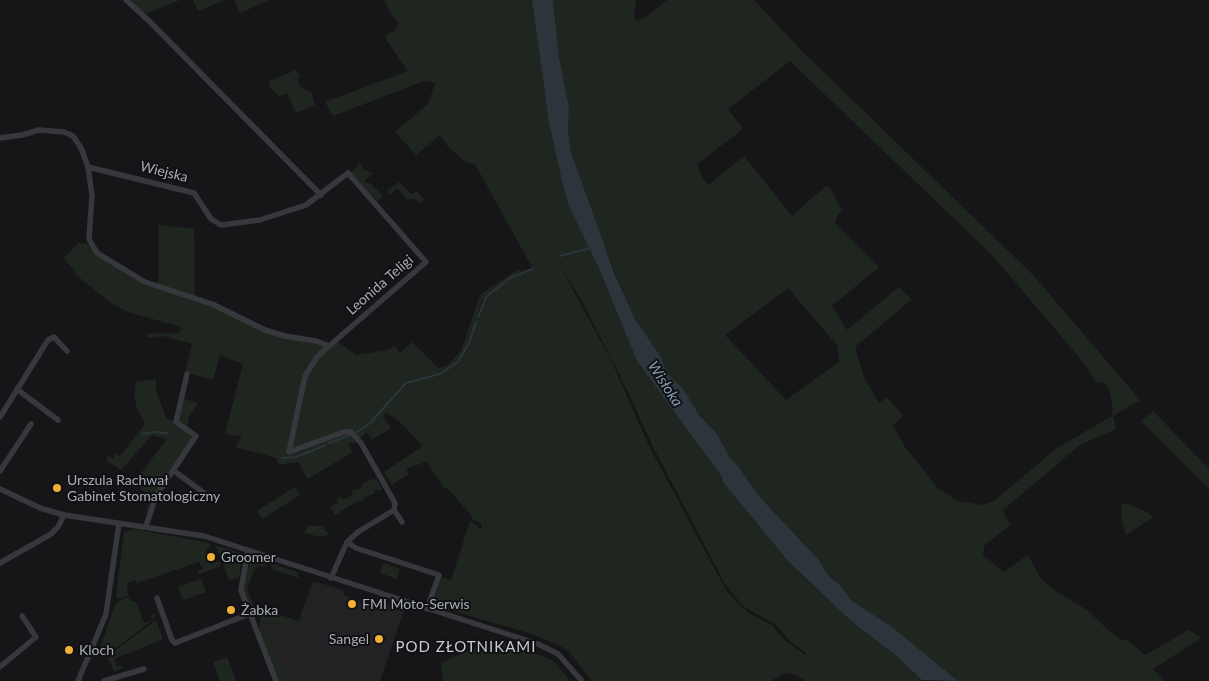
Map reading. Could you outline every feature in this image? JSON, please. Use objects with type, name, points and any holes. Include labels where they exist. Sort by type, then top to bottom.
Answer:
[{"type":"street","points":[[126,0],[321,195]]},
{"type":"street","points":[[0,139],[39,130],[64,132],[73,136],[81,148],[88,167],[92,195],[89,239],[97,252],[145,282],[212,304],[270,332],[329,346]]},
{"type":"street","name":"Wiejska","points":[[88,167],[194,193],[211,220],[221,226],[245,223],[278,215],[306,205],[321,195]]},
{"type":"street","name":"Leonida Teligi","points":[[321,195],[348,173],[426,262],[329,346]]},
{"type":"street","points":[[0,417],[48,340],[54,337],[67,351]]},
{"type":"street","points":[[329,346],[317,357],[305,376],[289,452],[344,432],[352,432],[361,443],[394,498],[394,510],[402,522]]},
{"type":"street","points":[[146,526],[152,504],[196,436],[176,422],[187,374]]},
{"type":"street","points":[[18,390],[58,420]]},
{"type":"street","points":[[0,471],[31,424]]},
{"type":"street","points":[[174,471],[211,498]]},
{"type":"street","points":[[0,489],[40,508],[64,515],[189,533],[248,550],[548,648],[564,660],[582,681]]},
{"type":"street","points":[[331,578],[347,542],[358,532],[394,510]]},
{"type":"street","points":[[0,562],[51,534],[58,527],[64,515]]},
{"type":"street","points":[[78,681],[106,614],[119,523]]},
{"type":"street","points":[[347,542],[356,548],[438,575],[427,609]]},
{"type":"street","points":[[248,550],[241,590],[276,681]]},
{"type":"street","points":[[157,598],[172,640],[176,643],[249,614]]},
{"type":"street","points":[[0,666],[36,637],[22,616]]},
{"type":"street","points":[[104,681],[144,669]]},
{"type":"shaded area","points":[[129,0],[180,0],[145,14]]},
{"type":"shaded area","points":[[193,0],[225,0],[198,11]]},
{"type":"shaded area","points":[[234,0],[270,0],[240,13]]},
{"type":"shaded area","points":[[384,0],[532,0],[549,123],[569,207],[598,266],[637,361],[722,477],[723,482],[787,560],[851,621],[899,658],[924,681],[805,681],[797,675],[784,673],[771,681],[592,681],[569,652],[559,645],[529,633],[433,605],[441,577],[451,580],[470,521],[477,525],[478,529],[482,529],[481,523],[473,520],[472,516],[447,488],[445,489],[426,461],[419,465],[420,468],[417,464],[406,469],[409,474],[392,485],[384,472],[423,446],[400,422],[386,412],[383,416],[391,428],[372,440],[367,432],[355,442],[348,444],[352,452],[308,479],[298,462],[279,465],[277,458],[235,447],[242,436],[225,434],[243,364],[220,355],[213,380],[185,372],[192,344],[163,336],[147,338],[147,334],[179,333],[181,327],[128,312],[111,303],[75,274],[76,272],[64,258],[78,243],[91,244],[144,283],[156,289],[159,275],[158,225],[194,229],[195,300],[222,309],[262,330],[330,344],[337,341],[356,355],[389,350],[394,346],[400,353],[412,342],[438,368],[448,365],[461,351],[480,295],[514,272],[525,269],[509,278],[482,300],[467,347],[483,301],[510,278],[533,269],[475,164],[467,163],[449,148],[440,135],[416,155],[395,132],[428,104],[435,83],[424,81],[333,116],[325,102],[408,71],[385,38],[388,33],[394,32],[399,24]],"holes":[[[559,264],[584,305],[628,392],[653,447],[725,584],[743,606],[776,625],[791,642],[806,653],[805,655],[783,639],[772,625],[748,613],[727,592],[650,448],[611,360]]]},
{"type":"shaded area","points":[[553,0],[636,0],[634,16],[636,21],[643,19],[667,0],[754,0],[802,51],[1034,276],[1140,400],[1113,416],[1116,429],[1080,445],[1003,510],[1010,525],[984,546],[983,555],[1004,572],[1028,555],[1040,577],[1052,589],[1087,610],[1122,641],[1126,639],[1145,655],[1189,630],[1201,638],[1153,669],[1165,681],[958,681],[892,627],[851,600],[841,586],[827,574],[818,559],[757,494],[739,467],[730,458],[717,434],[707,426],[681,387],[667,373],[661,357],[635,319],[602,242],[571,152],[568,131],[569,108],[559,57]],"holes":[[[790,61],[994,257],[1078,356],[1097,383],[1102,381],[1109,389],[1113,408],[1112,416],[1057,448],[994,501],[981,505],[958,501],[937,487],[905,447],[893,425],[903,416],[887,397],[879,403],[864,378],[855,347],[912,299],[899,287],[847,330],[832,306],[879,267],[835,223],[837,216],[842,211],[830,188],[826,186],[792,216],[744,156],[708,185],[703,178],[697,164],[743,129],[728,109]],[[788,288],[837,345],[839,362],[786,400],[725,335]]]},
{"type":"shaded area","points":[[296,70],[300,76],[298,81],[300,87],[311,92],[315,105],[296,113],[287,93],[279,96],[269,86],[270,81]]},
{"type":"shaded area","points":[[360,163],[364,170],[373,173],[365,181],[368,184],[370,183],[383,196],[377,201],[351,173]]},
{"type":"shaded area","points":[[399,182],[412,194],[417,191],[424,199],[420,203],[415,199],[407,199],[397,188],[390,194],[387,191]]},
{"type":"shaded area","points":[[156,379],[156,390],[166,418],[173,421],[177,427],[189,432],[193,438],[153,497],[143,520],[151,497],[137,486],[138,484],[135,481],[167,439],[152,435],[121,470],[106,460],[109,456],[113,459],[116,454],[120,456],[145,424],[137,408],[134,395],[136,382]]},
{"type":"shaded area","points":[[184,399],[198,403],[189,417],[187,428],[182,426],[178,418]]},
{"type":"shaded area","points":[[1153,411],[1209,469],[1209,489],[1141,421]]},
{"type":"shaded area","points":[[371,479],[377,480],[382,489],[379,491],[377,489],[374,491],[375,493],[363,498],[364,500],[356,502],[335,515],[330,507],[338,503],[336,499],[341,497],[342,499],[347,498],[352,495],[353,489],[357,490]]},
{"type":"shaded area","points":[[295,487],[300,495],[262,519],[257,511]]},
{"type":"shaded area","points":[[1125,503],[1143,510],[1153,517],[1126,535],[1121,517],[1121,506]]},
{"type":"shaded area","points":[[303,526],[323,526],[324,530],[330,534],[322,537],[304,533],[308,527]]},
{"type":"shaded area","points":[[134,529],[209,543],[210,548],[206,550],[211,564],[219,561],[221,566],[199,574],[198,571],[203,569],[199,562],[137,583],[135,580],[127,583],[128,596],[118,599],[116,596],[124,532]]},
{"type":"shaded area","points":[[215,545],[241,553],[242,558],[224,565]]},
{"type":"shaded area","points":[[251,557],[263,561],[267,567],[260,566],[255,568],[247,589],[255,609],[253,611],[244,592]]},
{"type":"shaded area","points":[[242,559],[239,577],[229,580],[224,566]]},
{"type":"shaded area","points":[[269,563],[297,572],[299,578],[274,570]]},
{"type":"shaded area","points":[[384,563],[400,569],[397,579],[380,573]]},
{"type":"shaded area","points":[[201,579],[206,592],[183,600],[178,587]]},
{"type":"shaded area","points":[[313,581],[343,590],[345,596],[376,607],[382,603],[404,610],[380,681],[279,681],[259,631],[260,620],[269,623],[299,625],[298,622]]},
{"type":"shaded area","points":[[128,597],[131,601],[136,602],[144,623],[152,620],[151,615],[155,614],[155,618],[111,652],[108,659],[101,646],[114,607],[119,601]]},
{"type":"shaded area","points":[[266,607],[267,611],[298,621],[300,625],[269,623],[260,620],[261,610]]},
{"type":"shaded area","points":[[156,620],[163,639],[114,659],[117,667],[121,665],[122,668],[114,672],[109,660],[112,653]]},
{"type":"shaded area","points":[[261,628],[265,630],[286,681],[279,681],[259,632]]},
{"type":"shaded area","points":[[491,638],[550,659],[570,681],[443,681],[441,663],[488,642]]},
{"type":"shaded area","points":[[227,657],[236,681],[220,681],[213,662]]},
{"type":"water","name":"Wisłoka","points":[[532,0],[553,0],[559,57],[569,108],[568,131],[571,152],[613,270],[635,319],[661,357],[667,373],[683,389],[700,416],[717,434],[730,458],[739,467],[757,494],[818,559],[827,574],[841,586],[851,600],[892,627],[958,681],[922,680],[899,658],[851,621],[787,560],[723,482],[722,477],[637,361],[598,266],[569,207],[549,123]]},
{"type":"waterway","points":[[560,256],[591,248]]},
{"type":"waterway","points":[[478,317],[486,297],[510,278],[532,269]]},
{"type":"waterway","points":[[355,433],[369,424],[406,383],[440,374],[458,362],[469,343],[476,322]]},
{"type":"waterway","points":[[152,432],[168,433]]},
{"type":"waterway","points":[[143,434],[149,433]]},
{"type":"waterway","points":[[329,443],[350,435]]},
{"type":"waterway","points":[[282,458],[296,457],[326,445]]},
{"type":"place","name":"Urszula Rachwał Gabinet Stomatologiczny","points":[[57,488]]},
{"type":"place","name":"Groomer","points":[[211,557]]},
{"type":"place","name":"FMI Moto-Serwis","points":[[352,604]]},
{"type":"place","name":"Żabka","points":[[231,610]]},
{"type":"place","name":"Sangel","points":[[379,639]]},
{"type":"place","name":"Kloch","points":[[69,650]]},
{"type":"district","name":"POD ZŁOTNIKAMI","points":[[466,647]]}]
